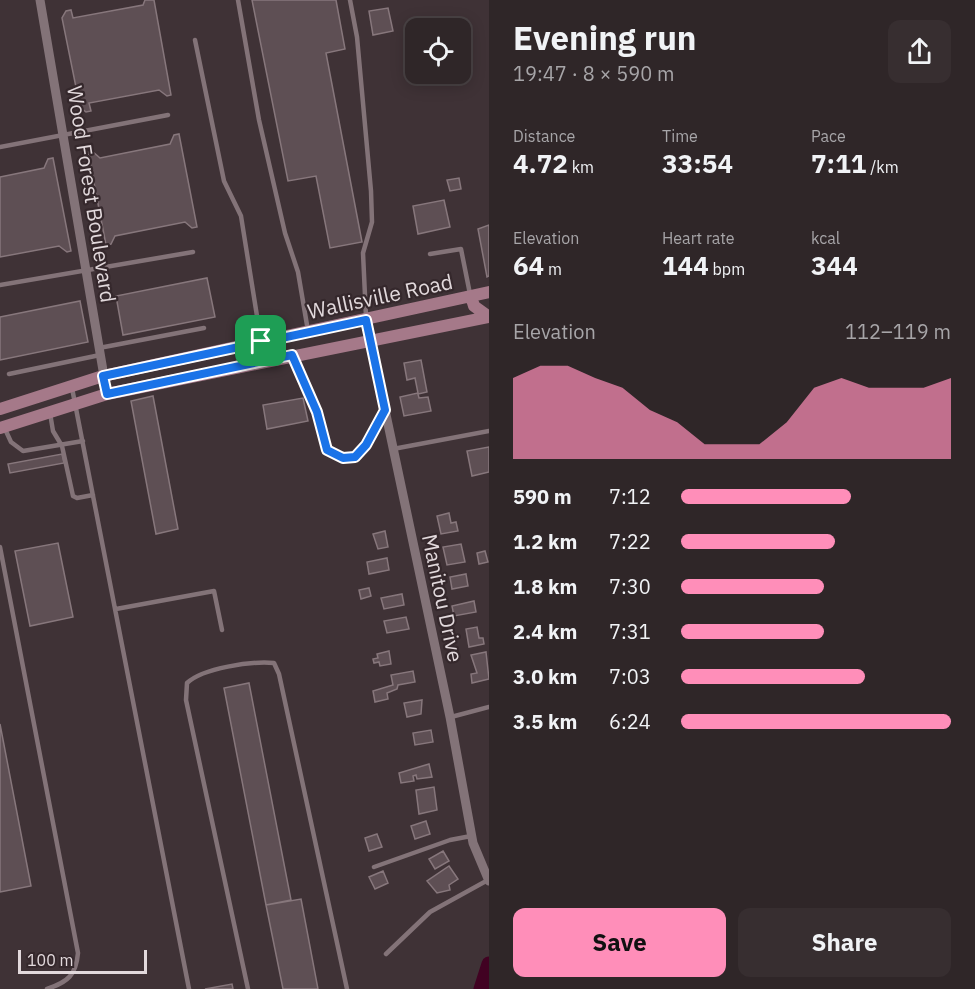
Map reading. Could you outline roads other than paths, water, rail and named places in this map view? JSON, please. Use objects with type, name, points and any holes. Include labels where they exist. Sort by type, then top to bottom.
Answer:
[{"type":"main road","name":"Wallisville Road","points":[[0,409],[103,376],[489,292]]},
{"type":"main road","points":[[471,296],[474,306],[489,317]]},
{"type":"main road","name":"Wallisville Road","points":[[2,427],[107,394],[489,317]]},
{"type":"main road","points":[[287,335],[292,355]]},
{"type":"street","name":"Wood Forest Boulevard","points":[[40,0],[107,394]]},
{"type":"street","name":"Manitou Drive","points":[[366,320],[450,717],[471,836],[488,880]]},
{"type":"lane","points":[[238,0],[237,7],[259,120],[285,233],[298,272],[308,331]]},
{"type":"lane","points":[[350,0],[357,37],[371,191],[372,222],[363,253],[366,320]]},
{"type":"lane","points":[[195,40],[224,181],[242,216],[261,341]]},
{"type":"lane","points":[[0,147],[168,115]]},
{"type":"lane","points":[[430,255],[461,249],[471,296]]},
{"type":"lane","points":[[0,285],[193,252]]},
{"type":"lane","points":[[9,374],[204,328]]},
{"type":"lane","points":[[292,355],[317,412],[327,450],[335,455],[355,457],[366,445],[385,410]]},
{"type":"lane","points":[[71,386],[189,989]]},
{"type":"lane","points":[[49,412],[53,431],[62,446],[73,496],[77,498],[93,495]]},
{"type":"lane","points":[[2,427],[11,442],[23,451],[83,441]]},
{"type":"lane","points":[[393,449],[489,430]]},
{"type":"lane","points":[[0,547],[78,953],[72,976],[64,983],[47,989]]},
{"type":"lane","points":[[116,609],[214,591],[222,630]]},
{"type":"lane","points":[[248,989],[186,700],[187,683],[196,674],[259,661],[274,663],[279,674],[347,989]]},
{"type":"lane","points":[[450,717],[489,707]]},
{"type":"lane","points":[[374,867],[450,840],[471,836]]},
{"type":"lane","points":[[386,954],[430,912],[488,880]]},
{"type":"waterway","points":[[481,989],[489,964]]}]
